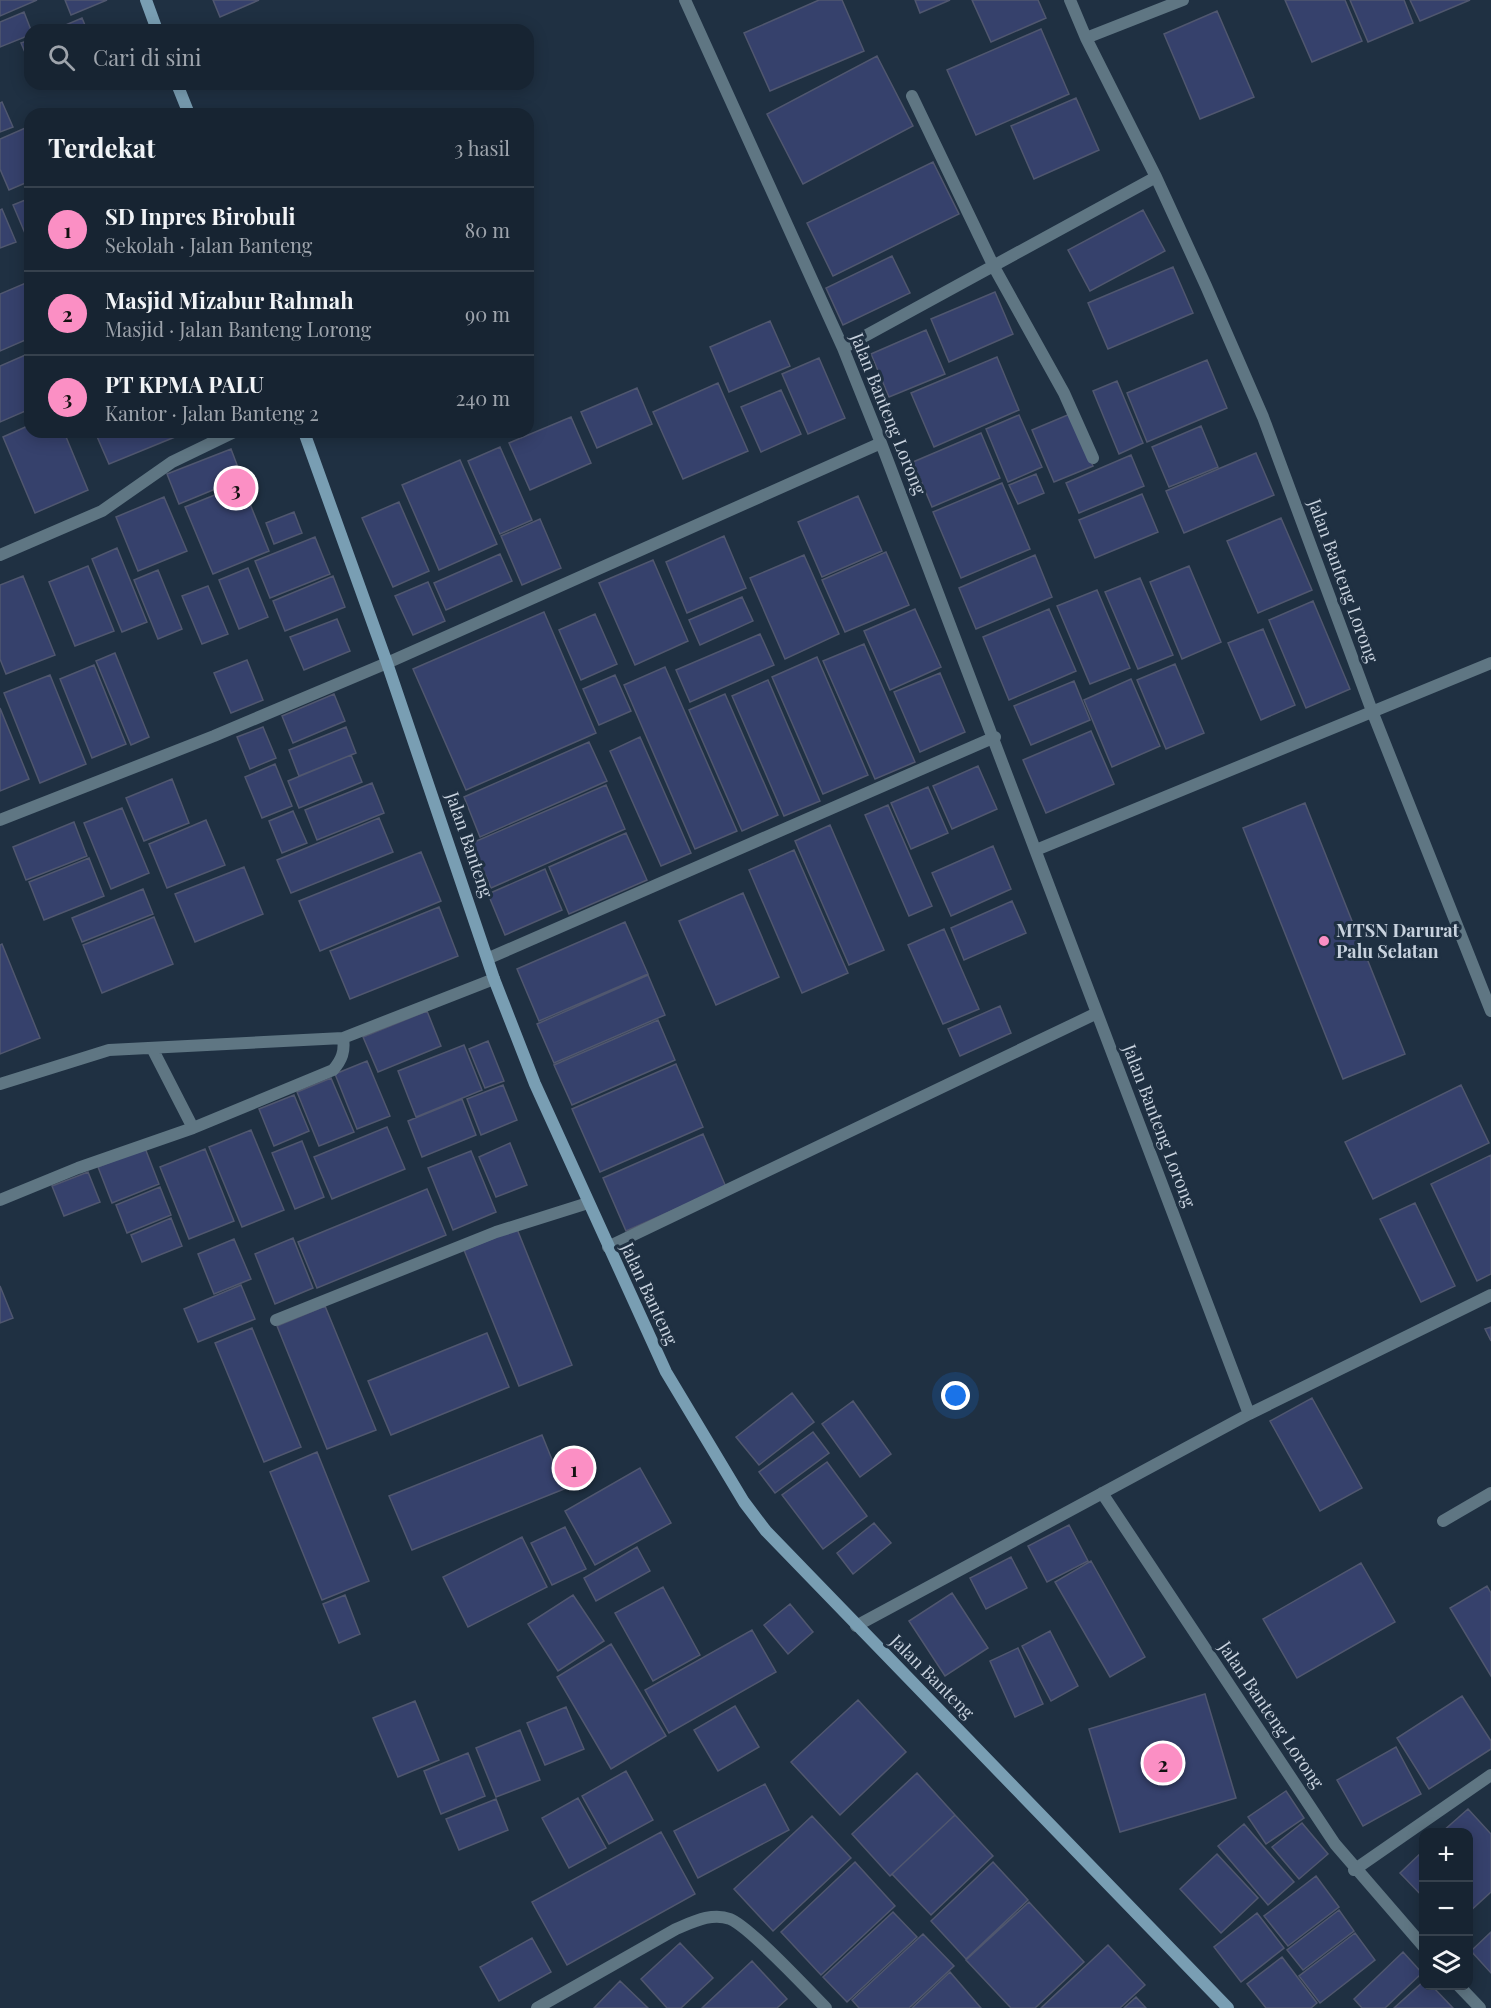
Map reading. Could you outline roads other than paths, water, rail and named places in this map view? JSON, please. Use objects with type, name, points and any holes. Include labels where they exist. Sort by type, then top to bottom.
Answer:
[{"type":"street","points":[[146,0],[156,24]]},
{"type":"street","name":"Jalan Banteng Lorong","points":[[685,0],[843,348],[881,443],[995,737],[1249,1414]]},
{"type":"street","name":"Jalan Banteng Lorong","points":[[1071,0],[1086,38],[1156,177],[1263,417],[1372,711],[1491,1011]]},
{"type":"street","points":[[1086,38],[1183,0]]},
{"type":"street","points":[[179,90],[187,108]]},
{"type":"street","points":[[912,96],[994,267],[1064,393],[1093,458]]},
{"type":"street","points":[[843,348],[1156,177]]},
{"type":"street","points":[[0,555],[102,511],[172,462],[222,438]]},
{"type":"street","name":"Jalan Banteng","points":[[306,438],[387,663],[495,979],[535,1084],[666,1372],[744,1502],[766,1531],[856,1626],[1138,1912],[1228,2008]]},
{"type":"street","points":[[0,820],[214,736],[387,663],[881,443]]},
{"type":"street","points":[[1036,850],[1491,663]]},
{"type":"street","points":[[489,958],[995,737]]},
{"type":"street","points":[[0,1084],[109,1050],[343,1038],[495,979]]},
{"type":"street","points":[[608,1247],[1097,1013]]},
{"type":"street","points":[[0,1200],[88,1164],[193,1128],[333,1070],[340,1062],[345,1049],[343,1038]]},
{"type":"street","points":[[153,1048],[193,1128]]},
{"type":"street","points":[[276,1320],[477,1239],[588,1203]]},
{"type":"street","points":[[856,1626],[1249,1414],[1491,1295]]},
{"type":"street","name":"Jalan Banteng Lorong","points":[[1102,1493],[1354,1870],[1419,1942]]},
{"type":"street","points":[[1443,1521],[1491,1493]]},
{"type":"street","points":[[1354,1870],[1491,1775]]},
{"type":"street","points":[[537,2008],[676,1929],[708,1918],[732,1920],[826,2008]]},
{"type":"street","points":[[1463,1990],[1479,2008]]},
{"type":"place","name":"PT KPMA PALU","points":[[236,488]]},
{"type":"place","name":"MTSN Darurat Palu Selatan","points":[[1324,941]]},
{"type":"place","name":"SD Inpres Birobuli","points":[[574,1468]]},
{"type":"place","name":"Masjid Mizabur Rahmah","points":[[1163,1763]]}]
